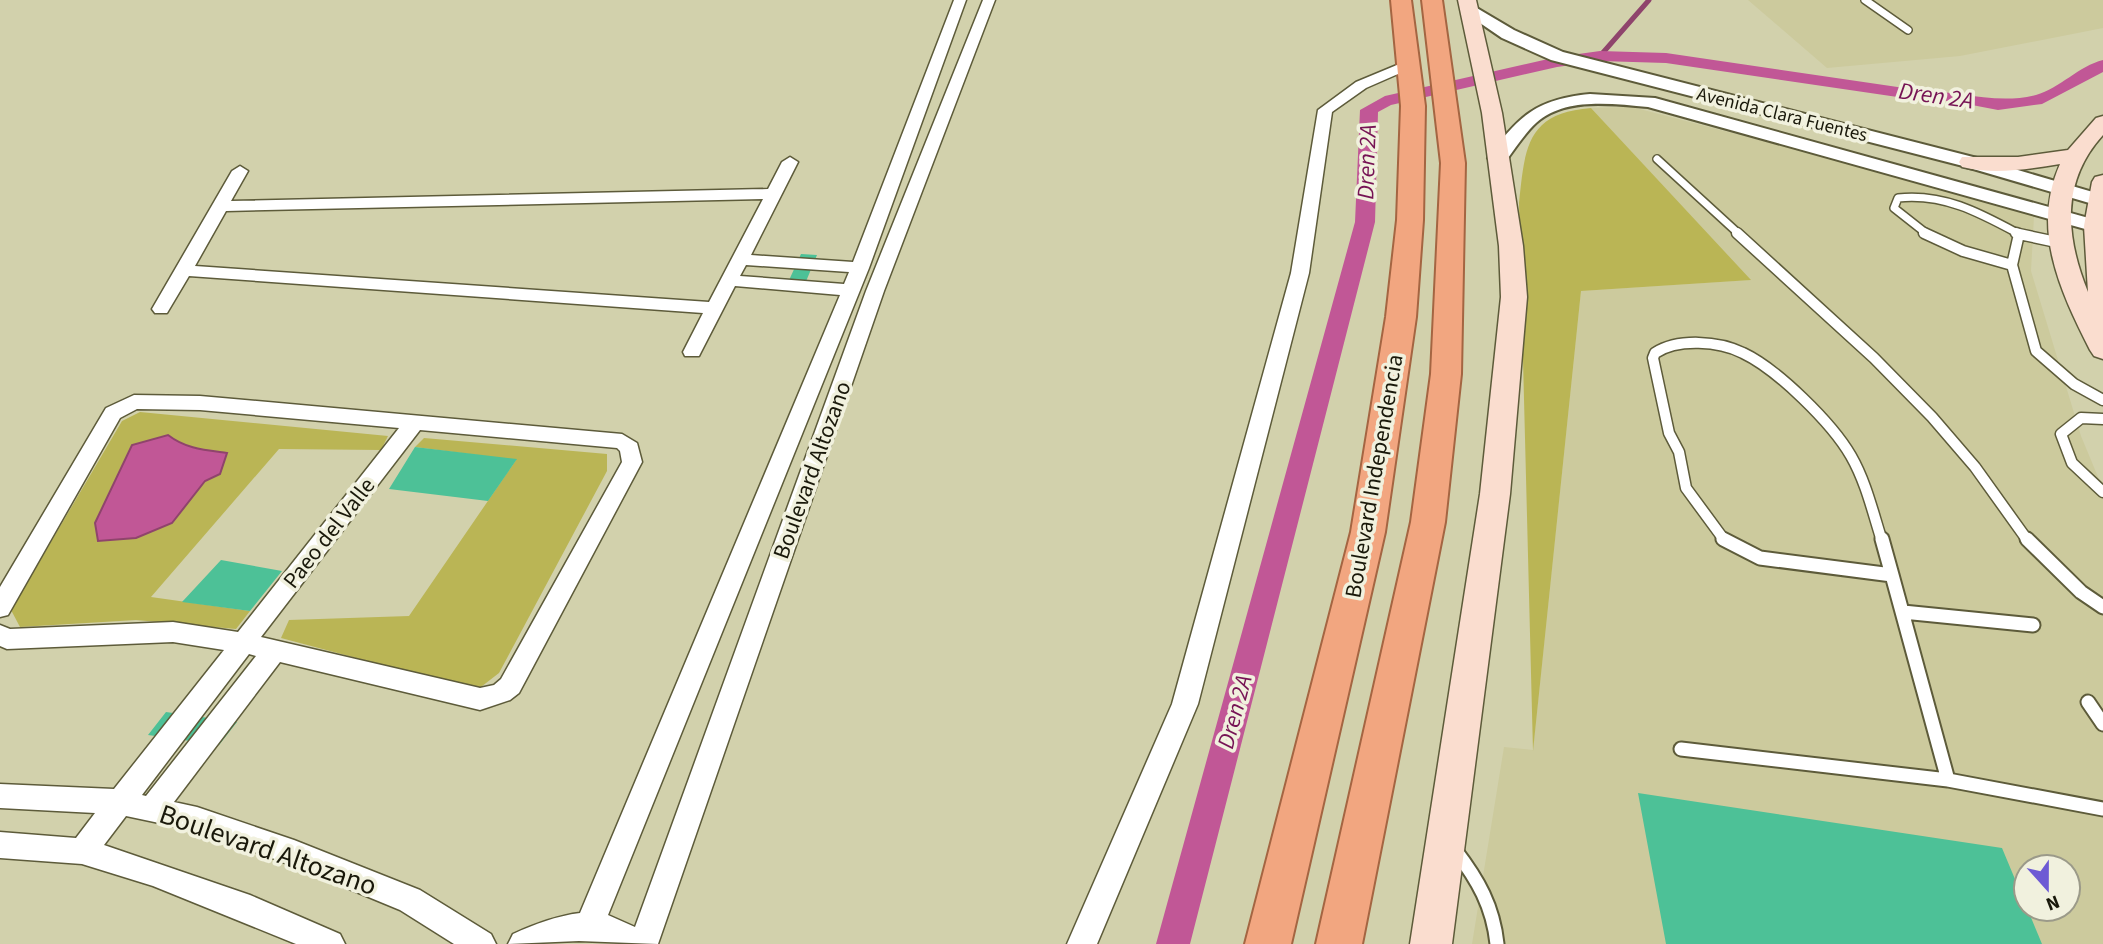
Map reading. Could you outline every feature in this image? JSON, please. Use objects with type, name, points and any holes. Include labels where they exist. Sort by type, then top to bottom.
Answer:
[{"type":"highway","name":"Boulevard Independencia","points":[[1339,944],[1430,509],[1446,373],[1453,163],[1427,92],[1409,64],[1401,0]]},
{"type":"highway","name":"Boulevard Independencia","points":[[1268,944],[1368,532],[1401,317],[1410,220],[1427,92],[1432,0]]},
{"type":"main road","points":[[1431,944],[1474,656],[1507,393],[1514,297],[1511,246],[1498,158],[1469,4]]},
{"type":"main road","points":[[2103,122],[2075,155],[2062,189],[2057,214],[2070,285],[2103,350]]},
{"type":"main road","points":[[1970,162],[2018,164],[2075,155]]},
{"type":"main road","points":[[2102,194],[2099,227],[2103,323]]},
{"type":"street","name":"Boulevard Altozano","points":[[589,926],[860,268],[960,0]]},
{"type":"street","name":"Boulevard Altozano","points":[[643,944],[875,291],[989,0]]},
{"type":"street","name":"Avenida Clara Fuentes","points":[[1469,4],[1508,34],[1557,56],[1970,162],[2062,189],[2102,194]]},
{"type":"street","points":[[1082,944],[1185,704],[1300,273],[1325,110],[1361,85],[1409,64]]},
{"type":"street","name":"Avenida Clara Fuentes","points":[[1498,158],[1532,117],[1556,105],[1601,99],[1649,102],[2099,227]]},
{"type":"street","points":[[692,352],[790,162]]},
{"type":"street","points":[[161,309],[240,171]]},
{"type":"street","points":[[220,206],[775,194]]},
{"type":"street","points":[[741,259],[860,268]]},
{"type":"street","points":[[184,270],[715,308]]},
{"type":"street","points":[[730,280],[851,290]]},
{"type":"street","points":[[0,608],[113,413],[134,402],[200,403],[622,441],[630,447],[632,462],[510,686],[501,693],[480,699],[243,643],[173,632],[6,639],[0,635]]},
{"type":"street","name":"Paeo del Valle","points":[[82,851],[414,423]]},
{"type":"street","points":[[152,809],[275,650]]},
{"type":"street","name":"Boulevard Altozano","points":[[0,796],[119,802],[209,823],[294,853],[410,900],[481,944]]},
{"type":"street","points":[[0,845],[82,851],[153,873],[250,909],[330,944]]},
{"type":"street","points":[[523,944],[568,927],[589,926],[609,930],[634,944]]},
{"type":"lane","points":[[1865,0],[1908,30]]},
{"type":"lane","points":[[1657,159],[1874,358],[1932,417],[1966,457],[2023,536],[2081,592],[2103,607]]},
{"type":"lane","points":[[2012,265],[1952,249],[1914,228],[1894,208],[1898,198],[1918,194],[1954,201],[2019,234],[2061,243]]},
{"type":"lane","points":[[2019,234],[2012,265],[2036,351],[2074,384],[2103,400]]},
{"type":"lane","points":[[1893,575],[1760,558],[1734,549],[1724,541],[1686,488],[1679,452],[1669,433],[1653,358],[1655,353],[1666,347],[1707,345],[1739,351],[1758,360],[1820,416],[1844,444],[1858,468],[1893,575],[1948,780]]},
{"type":"lane","points":[[2103,419],[2081,418],[2061,434],[2072,463],[2103,492]]},
{"type":"lane","points":[[1903,612],[2033,625]]},
{"type":"lane","points":[[2088,702],[2103,724]]},
{"type":"lane","points":[[1681,749],[1948,780],[2103,809]]},
{"type":"lane","points":[[1447,841],[1486,893],[1494,914],[1497,944]]},
{"type":"shaded area","points":[[1748,0],[2103,0],[2103,28],[1960,56],[1827,68]]},
{"type":"shaded area","points":[[1632,107],[2005,204],[2034,216],[2031,271],[2081,436],[2103,489],[2103,944],[1472,944],[1504,747],[1533,750],[1581,291],[1750,280],[1591,108]]},
{"type":"shaded area","points":[[1591,108],[1751,280],[1581,291],[1533,751],[1519,203],[1527,150],[1541,126],[1553,117],[1569,111]]},
{"type":"shaded area","points":[[140,412],[388,436],[381,450],[279,449],[151,597],[250,611],[236,629],[136,620],[20,627],[11,610],[122,421]]},
{"type":"shaded area","points":[[168,435],[189,446],[227,453],[220,474],[205,481],[172,523],[136,538],[98,541],[95,523],[132,445]]},
{"type":"shaded area","points":[[424,438],[607,454],[607,471],[499,673],[477,690],[281,638],[289,620],[409,616],[516,460],[415,447]]},
{"type":"building","points":[[801,254],[817,255],[802,291],[785,289]]},
{"type":"building","points":[[415,447],[517,459],[488,501],[389,489]]},
{"type":"building","points":[[221,560],[282,571],[250,611],[182,602]]},
{"type":"building","points":[[166,712],[237,722],[219,745],[148,735]]},
{"type":"building","points":[[1638,793],[2002,848],[2012,872],[2012,923],[2033,923],[2042,944],[1666,944]]},
{"type":"waterway","points":[[1600,56],[1649,0]]},
{"type":"waterway","name":"Dren 2A","points":[[1173,944],[1365,222],[1369,110],[1385,101],[1557,62],[1600,56],[1666,58],[1918,95],[1951,96],[1998,105],[2042,99],[2103,65]]}]
